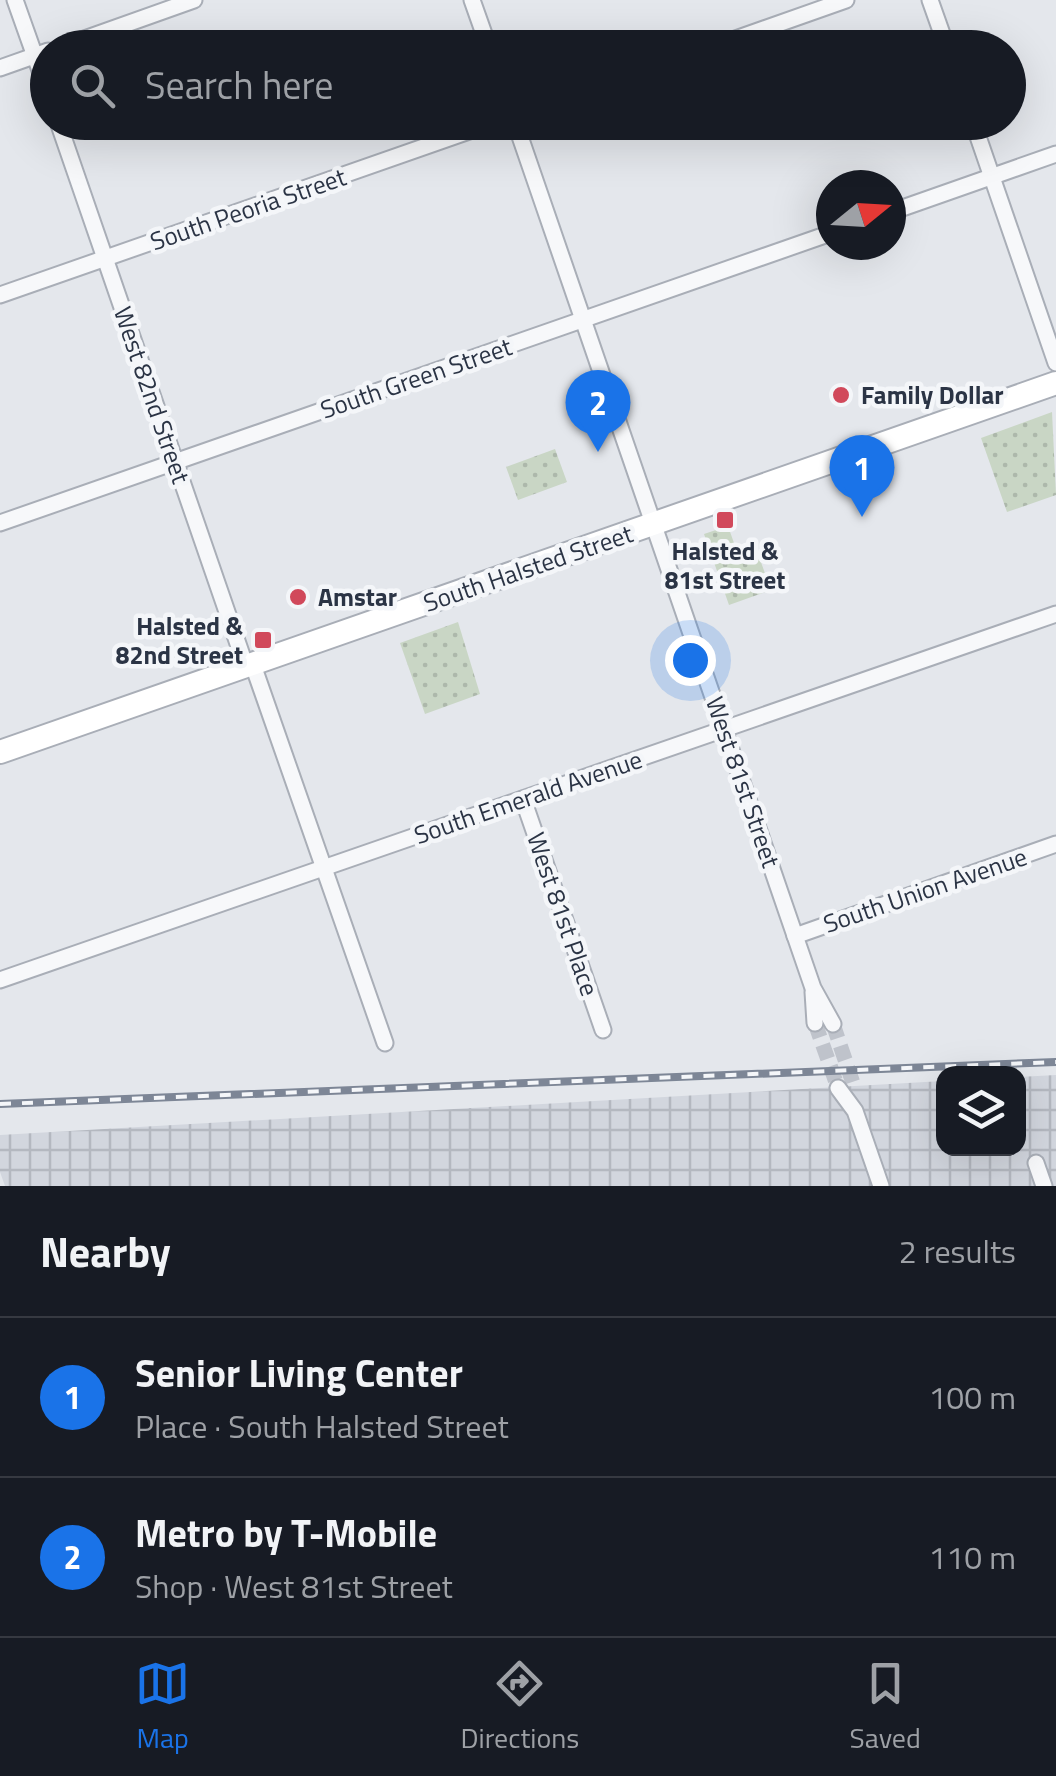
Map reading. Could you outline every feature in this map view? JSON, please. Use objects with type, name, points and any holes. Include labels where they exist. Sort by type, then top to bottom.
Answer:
[{"type":"main road","name":"South Halsted Street","points":[[0,752],[1056,383]]},
{"type":"street","points":[[15,0],[30,31]]},
{"type":"street","points":[[110,30],[194,0]]},
{"type":"street","points":[[472,0],[483,30]]},
{"type":"street","points":[[761,30],[846,0]]},
{"type":"street","points":[[930,0],[941,30]]},
{"type":"street","points":[[0,68],[30,58]]},
{"type":"street","name":"West 82nd Street","points":[[64,140],[175,462],[385,1043]]},
{"type":"street","name":"South Peoria Street","points":[[0,295],[444,140]]},
{"type":"street","name":"West 81st Street","points":[[521,140],[813,988],[833,1024]]},
{"type":"street","points":[[979,140],[1056,363]]},
{"type":"street","points":[[906,207],[1056,154]]},
{"type":"street","name":"South Green Street","points":[[0,523],[816,238]]},
{"type":"street","name":"South Emerald Avenue","points":[[0,980],[1056,614]]},
{"type":"street","name":"West 81st Place","points":[[523,799],[603,1030]]},
{"type":"street","name":"South Union Avenue","points":[[795,936],[1056,844]]},
{"type":"street","name":"West 81st Street","points":[[813,988],[815,1023]]},
{"type":"street","points":[[838,1088],[855,1111],[880,1186]]},
{"type":"street","points":[[855,1089],[855,1111]]},
{"type":"street","points":[[1036,1163],[1044,1186]]},
{"type":"shaded area","points":[[1056,1075],[1056,1186],[5,1186],[0,1172],[0,1135],[936,1081],[936,1156],[1026,1156],[1026,1077]]},
{"type":"green space","points":[[1052,412],[1056,495],[1007,512],[981,438]]},
{"type":"green space","points":[[555,449],[567,482],[518,500],[506,467]]},
{"type":"green space","points":[[728,526],[740,560],[758,554],[771,590],[729,605],[704,534]]},
{"type":"green space","points":[[458,622],[480,694],[425,714],[400,643]]},
{"type":"tunnel","points":[[815,1023],[838,1088]]},
{"type":"tunnel","points":[[833,1024],[855,1089]]},
{"type":"railway","points":[[0,1104],[1056,1062]]},
{"type":"place","name":"Family Dollar","points":[[841,395]]},
{"type":"place","name":"Metro by T-Mobile","points":[[598,452]]},
{"type":"place","name":"Senior Living Center","points":[[862,517]]},
{"type":"place","name":"Halsted & 81st Street","points":[[725,520]]},
{"type":"place","name":"Amstar","points":[[298,597]]},
{"type":"place","name":"Halsted & 82nd Street","points":[[263,640]]}]
